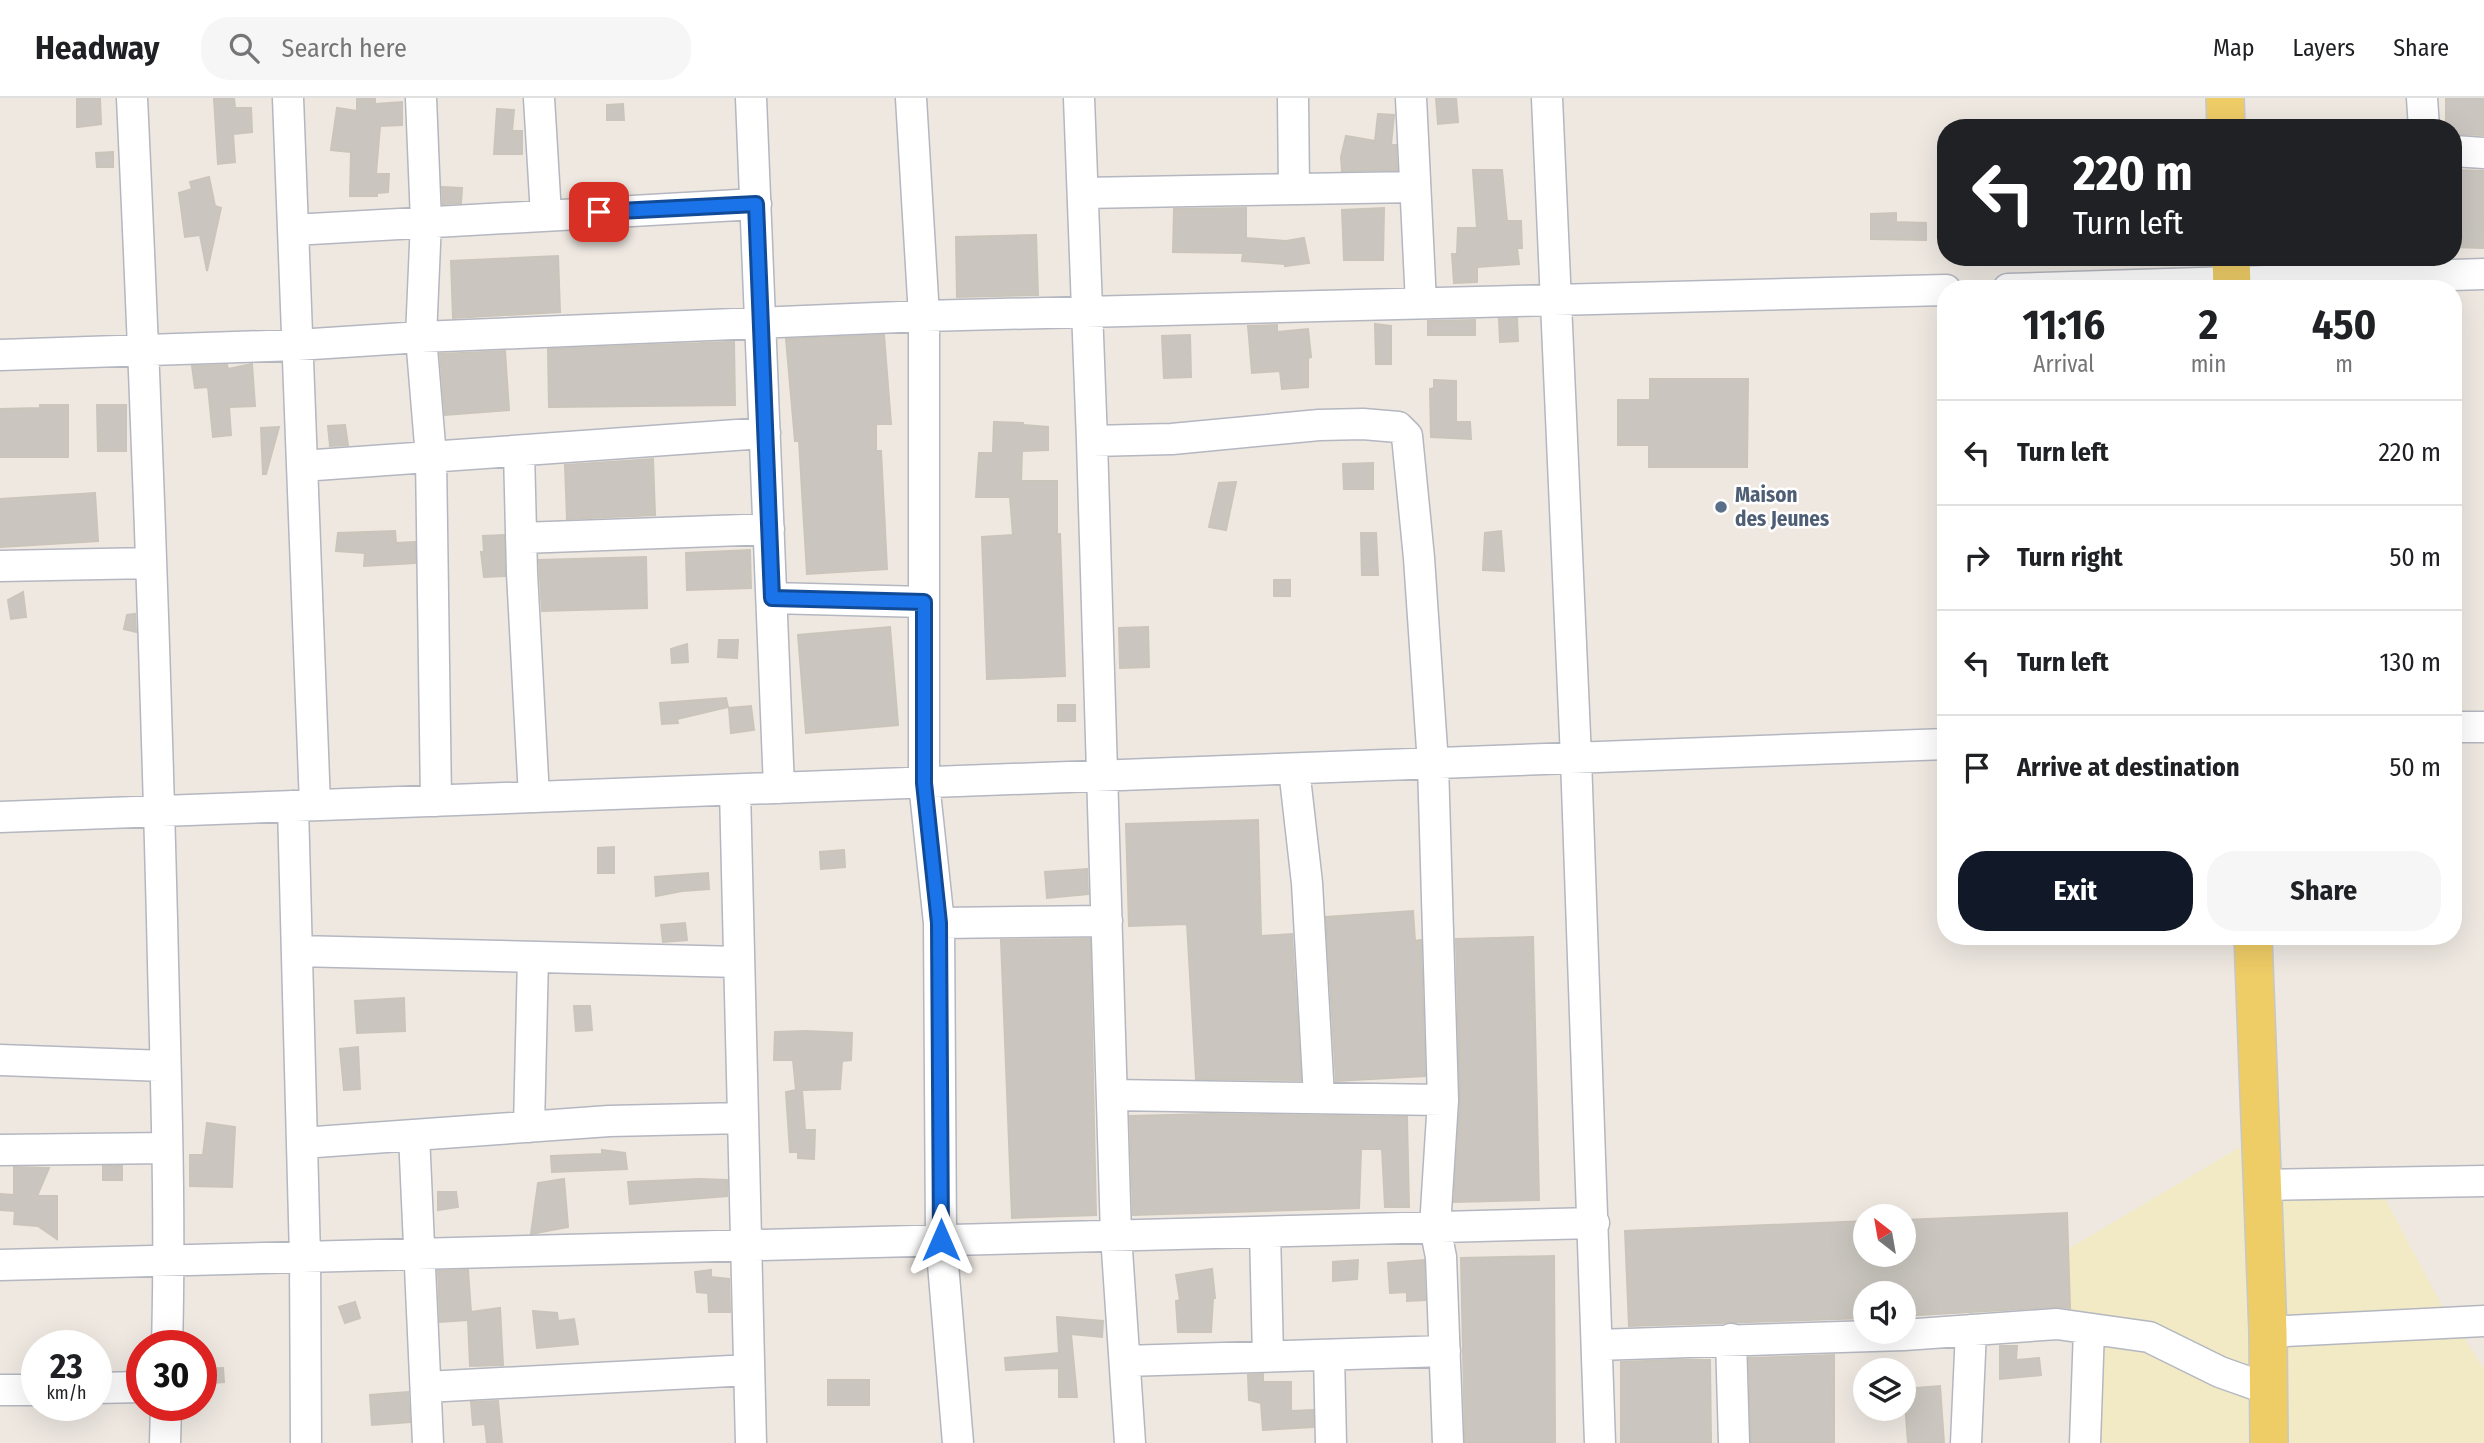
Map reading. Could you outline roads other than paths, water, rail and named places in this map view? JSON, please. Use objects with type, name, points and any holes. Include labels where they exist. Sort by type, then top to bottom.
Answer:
[{"type":"main road","points":[[2225,98],[2226,119]]},
{"type":"main road","points":[[2253,945],[2268,1332],[2269,1443]]},
{"type":"street","points":[[132,98],[144,350],[159,811],[169,1261],[167,1330]]},
{"type":"street","points":[[288,98],[302,466],[304,806],[297,951],[305,1257],[306,1443]]},
{"type":"street","points":[[421,98],[426,221],[421,337],[431,457],[436,801]]},
{"type":"street","points":[[539,98],[547,215]]},
{"type":"street","points":[[751,98],[779,788]]},
{"type":"street","points":[[911,98],[924,316],[924,783],[939,923],[941,1240],[958,1443]]},
{"type":"street","points":[[1079,98],[1116,1236],[1130,1443]]},
{"type":"street","points":[[1293,98],[1294,190]]},
{"type":"street","points":[[1411,98],[1421,303]]},
{"type":"street","points":[[1547,98],[1576,758],[1600,1443]]},
{"type":"street","points":[[2422,98],[2423,119]]},
{"type":"street","points":[[2462,152],[2484,153]]},
{"type":"street","points":[[1083,193],[1415,187]]},
{"type":"street","points":[[293,230],[756,204]]},
{"type":"street","points":[[2162,280],[2420,267],[2484,274]]},
{"type":"street","points":[[0,355],[297,345],[421,337],[924,316],[1937,290]]},
{"type":"street","points":[[1092,441],[1172,439],[1320,425],[1363,424],[1398,427],[1408,436],[1433,764],[1443,1100],[1435,1227],[1441,1257],[1448,1443]]},
{"type":"street","points":[[302,466],[765,433]]},
{"type":"street","points":[[519,451],[534,797]]},
{"type":"street","points":[[521,538],[769,529]]},
{"type":"street","points":[[0,566],[151,563]]},
{"type":"street","points":[[772,598],[924,602]]},
{"type":"street","points":[[2462,727],[2484,727]]},
{"type":"street","points":[[0,817],[1937,744]]},
{"type":"street","points":[[1294,769],[1307,883],[1319,1097]]},
{"type":"street","points":[[735,790],[751,1443]]},
{"type":"street","points":[[939,923],[1107,920]]},
{"type":"street","points":[[297,951],[739,962]]},
{"type":"street","points":[[529,1127],[533,957]]},
{"type":"street","points":[[0,1060],[165,1066]]},
{"type":"street","points":[[1112,1095],[1443,1100]]},
{"type":"street","points":[[302,1143],[609,1121],[743,1118]]},
{"type":"street","points":[[414,1135],[428,1443]]},
{"type":"street","points":[[0,1150],[167,1148]]},
{"type":"street","points":[[2262,1185],[2484,1181]]},
{"type":"street","points":[[0,1265],[1594,1223]]},
{"type":"street","points":[[1265,1231],[1268,1356]]},
{"type":"street","points":[[2268,1332],[2484,1321]]},
{"type":"street","points":[[1597,1345],[1904,1335],[2057,1324],[2149,1337],[2220,1372],[2268,1389]]},
{"type":"street","points":[[2085,1443],[2089,1329]]},
{"type":"street","points":[[1966,1443],[1971,1330]]},
{"type":"street","points":[[1731,1339],[1734,1443]]},
{"type":"street","points":[[1125,1361],[1445,1351]]},
{"type":"street","points":[[1329,1354],[1331,1443]]},
{"type":"street","points":[[426,1387],[749,1370]]},
{"type":"street","points":[[0,1390],[21,1390]]},
{"type":"street","points":[[165,1443],[166,1421]]},
{"type":"place","name":"Maison des Jeunes","points":[[1721,507]]}]
